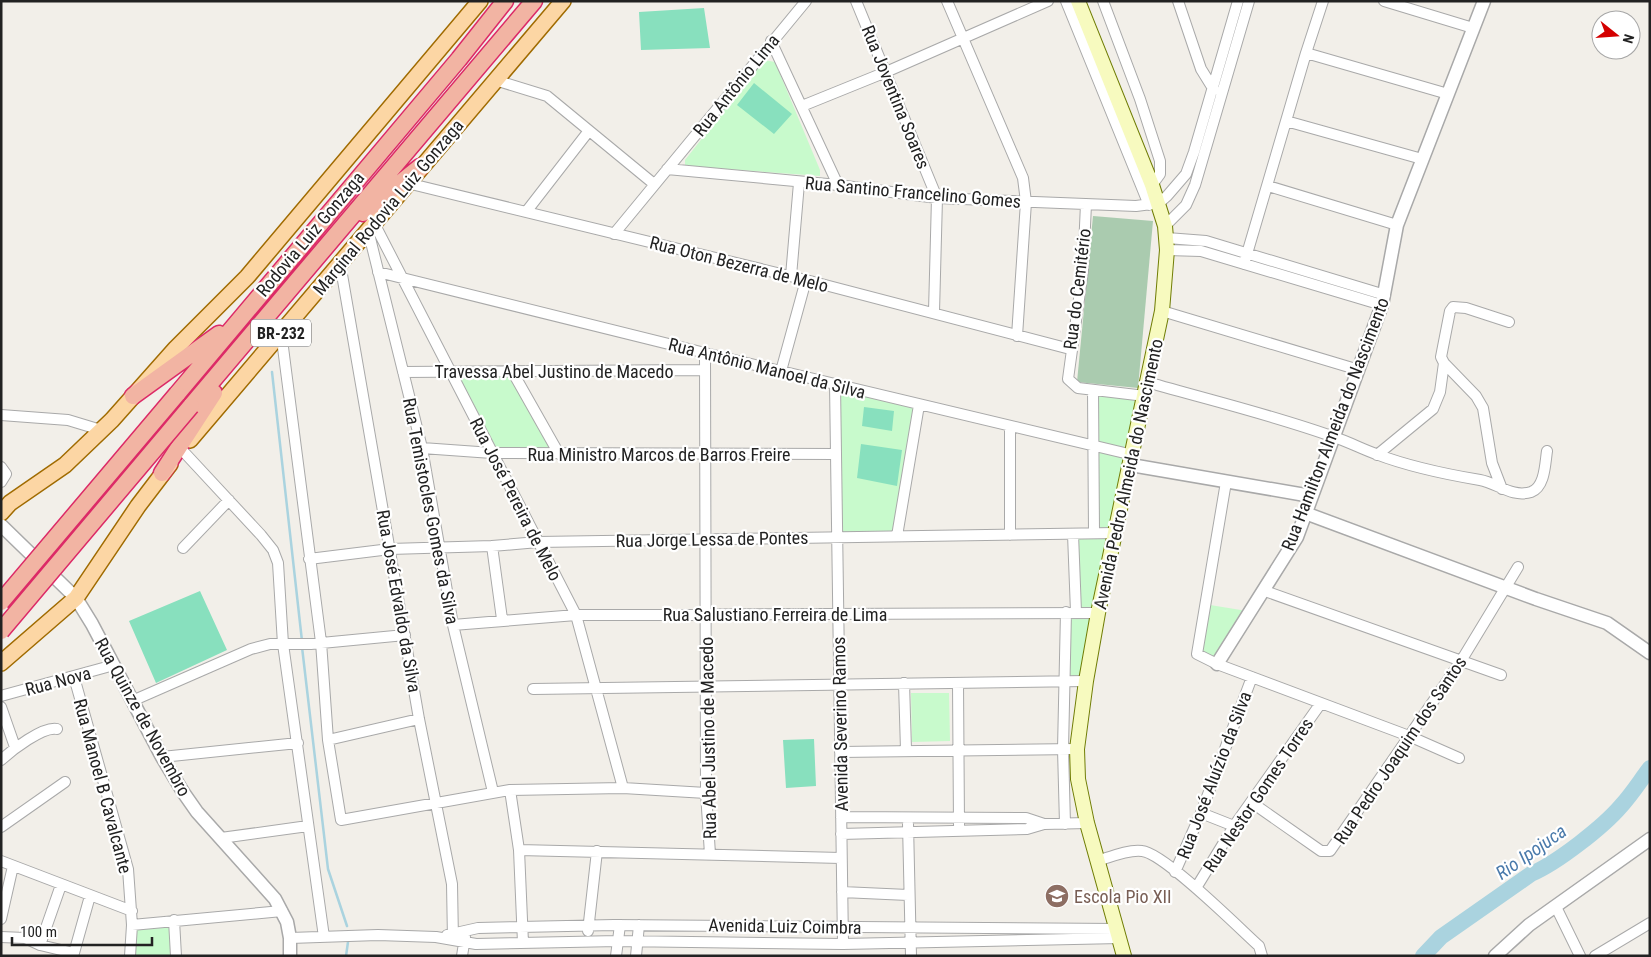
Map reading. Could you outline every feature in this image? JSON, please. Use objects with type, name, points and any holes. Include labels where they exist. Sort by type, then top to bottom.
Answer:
[{"type":"highway","name":"Rodovia Luiz Gonzaga","points":[[1,602],[271,284],[505,1]]},
{"type":"highway","name":"Rodovia Luiz Gonzaga","points":[[1,631],[534,1]]},
{"type":"highway","points":[[329,241],[342,233],[420,167]]},
{"type":"highway","points":[[133,396],[216,337],[257,292],[271,284]]},
{"type":"highway","points":[[162,473],[223,380],[254,341],[271,312]]},
{"type":"main road","points":[[1,513],[10,503],[65,464],[101,430],[176,348],[247,277],[480,1]]},
{"type":"main road","name":"Marginal Rodovia Luiz Gonzaga","points":[[1,664],[76,598],[162,473],[420,167],[563,1]]},
{"type":"main road","name":"Avenida Pedro Almeida do Nascimento","points":[[1078,1],[1152,185],[1154,204],[1166,238],[1162,311],[1070,749],[1087,823],[1124,956]]},
{"type":"street","name":"Rua Antônio Lima","points":[[614,234],[806,1]]},
{"type":"street","name":"Rua Joventina Soares","points":[[856,1],[937,198],[934,312]]},
{"type":"street","points":[[947,1],[1023,178],[1026,202],[1017,336]]},
{"type":"street","points":[[802,106],[886,72],[1048,1]]},
{"type":"street","points":[[1066,1],[1154,204],[1177,187],[1186,174],[1238,1]]},
{"type":"street","points":[[1103,1],[1160,161],[1160,174],[1152,185]]},
{"type":"street","points":[[1178,1],[1201,69],[1211,89],[1221,95]]},
{"type":"street","points":[[1166,238],[1186,205],[1195,185],[1249,1]]},
{"type":"street","points":[[1244,264],[1306,52],[1323,1]]},
{"type":"street","points":[[1384,1],[1473,28]]},
{"type":"street","name":"Rua Hamilton Almeida do Nascimento","points":[[1216,664],[1297,537],[1383,300],[1397,225],[1484,1]]},
{"type":"street","points":[[771,42],[838,185]]},
{"type":"street","points":[[1306,52],[1448,94]]},
{"type":"street","points":[[495,80],[547,96],[588,132],[654,184]]},
{"type":"street","points":[[1286,121],[1422,159]]},
{"type":"street","points":[[526,212],[588,132]]},
{"type":"street","name":"Rua Santino Francelino Gomes","points":[[667,169],[799,183],[838,185],[937,198],[1109,206],[1154,204]]},
{"type":"street","name":"Rua Oton Bezerra de Melo","points":[[407,183],[791,276],[1070,349]]},
{"type":"street","points":[[791,276],[799,183]]},
{"type":"street","points":[[1268,186],[1397,225]]},
{"type":"street","name":"Rua do Cemitério","points":[[1086,204],[1083,270],[1067,374],[1069,383],[1073,386],[1093,390]]},
{"type":"street","name":"Rua Temistocles Gomes da Silva","points":[[371,226],[378,272],[422,448],[453,625],[493,792]]},
{"type":"street","name":"Rua José Pereira de Melo","points":[[371,226],[402,278],[576,615],[623,788]]},
{"type":"street","points":[[1166,238],[1195,238],[1248,252],[1383,300]]},
{"type":"street","points":[[1166,238],[1244,264],[1383,300]]},
{"type":"street","name":"Rua José Edvaldo da Silva","points":[[340,263],[419,719],[452,884],[453,937]]},
{"type":"street","name":"Rua Antônio Manoel da Silva","points":[[378,272],[919,405],[1093,445],[1132,460]]},
{"type":"street","points":[[781,371],[806,280]]},
{"type":"street","points":[[1502,489],[1491,456],[1483,408],[1464,381],[1444,362],[1440,352],[1450,310],[1453,307],[1466,308],[1509,322]]},
{"type":"street","points":[[1162,311],[1359,370]]},
{"type":"street","points":[[282,332],[309,558],[316,643],[328,740],[341,820],[510,790],[623,788],[706,793]]},
{"type":"street","name":"Rua Abel Justino de Macedo","points":[[705,353],[706,793],[710,854]]},
{"type":"street","points":[[1377,455],[1433,409],[1440,392],[1444,362]]},
{"type":"street","name":"Travessa Abel Justino de Macedo","points":[[403,372],[705,370]]},
{"type":"street","points":[[512,371],[559,454]]},
{"type":"street","points":[[1147,382],[1334,437],[1377,455],[1443,474],[1480,480],[1517,493],[1537,488],[1544,470],[1547,452]]},
{"type":"street","name":"Avenida Severino Ramos","points":[[835,384],[842,944]]},
{"type":"street","points":[[1094,533],[1093,390],[1145,396]]},
{"type":"street","points":[[897,536],[919,405]]},
{"type":"street","points":[[1,415],[68,420],[101,430]]},
{"type":"street","points":[[1010,426],[1010,535]]},
{"type":"street","name":"Rua Ministro Marcos de Barros Freire","points":[[422,448],[492,453],[559,454],[836,454]]},
{"type":"street","points":[[182,450],[273,550],[278,570],[308,826],[324,937]]},
{"type":"street","points":[[1132,460],[1226,482],[1312,496]]},
{"type":"street","points":[[1,467],[4,480]]},
{"type":"street","points":[[1226,482],[1196,648],[1197,654],[1216,664],[1409,736],[1459,758]]},
{"type":"street","points":[[183,548],[229,500]]},
{"type":"street","points":[[1305,513],[1536,599],[1607,623],[1650,653]]},
{"type":"street","name":"Rua Quinze de Novembro","points":[[1,525],[76,598],[114,665],[162,757],[197,812],[269,890],[282,911],[290,938],[290,956]]},
{"type":"street","name":"Rua Jorge Lessa de Pontes","points":[[309,558],[390,549],[492,546],[538,542],[1115,533]]},
{"type":"street","points":[[1066,824],[1070,749],[1066,680],[1071,612],[1073,534]]},
{"type":"street","points":[[492,546],[502,619]]},
{"type":"street","name":"Rua Pedro Joaquim dos Santos","points":[[1251,802],[1321,850],[1330,851],[1461,661],[1518,567]]},
{"type":"street","points":[[1264,591],[1501,675]]},
{"type":"street","name":"Rua Salustiano Ferreira de Lima","points":[[453,625],[502,619],[576,615],[1098,612]]},
{"type":"street","points":[[132,701],[251,649],[270,644],[316,643],[405,635]]},
{"type":"street","name":"Rua Nova","points":[[1,696],[114,665]]},
{"type":"street","name":"Rua Manoel B Cavalcante","points":[[74,677],[128,869],[132,911],[130,956]]},
{"type":"street","name":"Rua José Aluízio da Silva","points":[[1175,872],[1201,813],[1252,677]]},
{"type":"street","points":[[534,689],[1086,680]]},
{"type":"street","points":[[904,683],[906,750]]},
{"type":"street","points":[[958,683],[959,831]]},
{"type":"street","name":"Rua Nestor Gomes Torres","points":[[1196,888],[1234,826],[1321,703]]},
{"type":"street","points":[[1,707],[15,747]]},
{"type":"street","points":[[328,740],[419,719]]},
{"type":"street","points":[[1,760],[15,747],[49,729],[57,729]]},
{"type":"street","points":[[162,757],[298,743]]},
{"type":"street","points":[[840,752],[1070,749]]},
{"type":"street","points":[[1,827],[64,782]]},
{"type":"street","points":[[510,790],[519,850],[523,943]]},
{"type":"street","points":[[1201,813],[1234,826]]},
{"type":"street","points":[[841,817],[1026,818],[1044,824]]},
{"type":"street","points":[[908,818],[908,895],[911,956]]},
{"type":"street","points":[[841,834],[908,830],[1027,829],[1044,824],[1087,823]]},
{"type":"street","points":[[221,838],[308,826]]},
{"type":"street","points":[[1496,956],[1529,925],[1650,839]]},
{"type":"street","points":[[519,850],[597,850],[841,858]]},
{"type":"street","points":[[588,941],[597,850]]},
{"type":"street","points":[[1097,861],[1141,850],[1153,854],[1196,888],[1258,946],[1262,954]]},
{"type":"street","points":[[1,861],[132,911]]},
{"type":"street","points":[[1,919],[14,866]]},
{"type":"street","points":[[40,944],[61,885]]},
{"type":"street","points":[[842,892],[908,895]]},
{"type":"street","points":[[1,937],[25,938],[74,953],[90,896]]},
{"type":"street","points":[[1556,907],[1580,956]]},
{"type":"street","points":[[132,925],[282,911]]},
{"type":"street","points":[[174,920],[176,956]]},
{"type":"street","points":[[1595,956],[1650,923]]},
{"type":"street","points":[[616,956],[620,925]]},
{"type":"street","name":"Avenida Luiz Coimbra","points":[[290,938],[378,934],[453,937],[465,936],[478,928],[620,925],[1033,928],[1119,934]]},
{"type":"street","points":[[636,956],[639,925]]},
{"type":"street","points":[[1033,928],[1034,942]]},
{"type":"street","name":"Avenida Luiz Coimbra","points":[[465,936],[476,944],[618,940],[842,944],[1034,942],[1119,934]]},
{"type":"street","points":[[462,956],[465,936]]},
{"type":"green space","points":[[704,8],[710,48],[641,50],[639,12]]},
{"type":"green space","points":[[764,60],[775,62],[820,170],[820,176],[685,166],[685,160]]},
{"type":"green space","points":[[754,83],[792,114],[774,134],[737,105]]},
{"type":"green space","points":[[1093,216],[1153,221],[1138,388],[1077,382]]},
{"type":"green space","points":[[510,377],[550,448],[497,449],[460,378]]},
{"type":"green space","points":[[835,384],[919,405],[897,536],[837,536]]},
{"type":"green space","points":[[1093,390],[1145,396],[1089,683],[1065,683],[1064,613],[1074,613],[1076,534],[1092,534]]},
{"type":"green space","points":[[864,407],[894,411],[892,431],[862,426]]},
{"type":"green space","points":[[861,444],[902,450],[897,486],[857,478]]},
{"type":"green space","points":[[200,591],[227,650],[156,683],[129,621]]},
{"type":"green space","points":[[1204,604],[1247,611],[1211,664],[1196,658]]},
{"type":"green space","points":[[911,693],[949,693],[950,741],[912,742]]},
{"type":"green space","points":[[814,739],[816,786],[786,788],[783,740]]},
{"type":"green space","points":[[170,923],[173,956],[133,956],[134,927]]},
{"type":"waterway","points":[[272,372],[302,641]]},
{"type":"waterway","points":[[302,647],[328,869],[347,926]]},
{"type":"waterway","name":"Rio Ipojuca","points":[[1423,956],[1441,937],[1531,874],[1554,862],[1591,834],[1621,806],[1650,768]]},
{"type":"waterway","points":[[346,956],[348,942]]},
{"type":"place","name":"Escola Pio XII","points":[[1057,896]]}]
